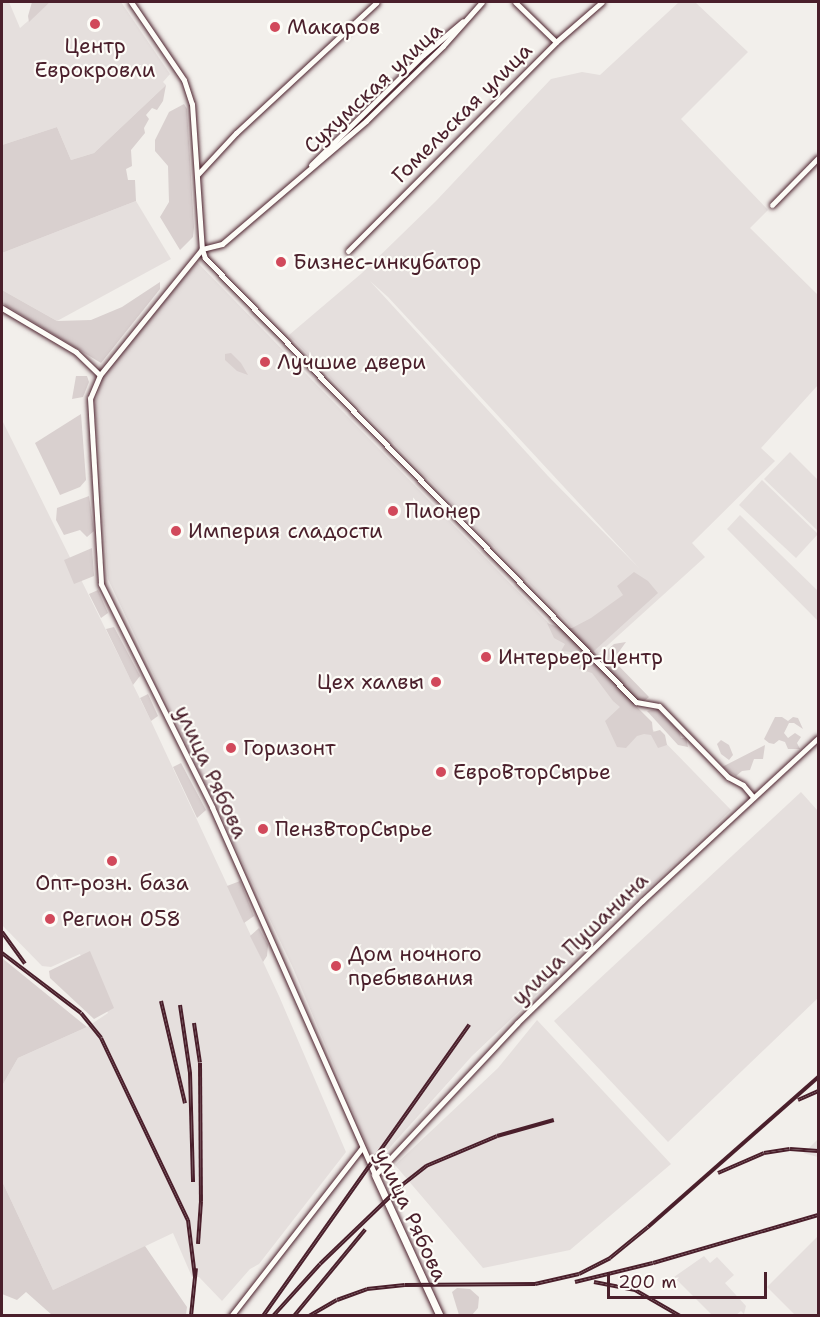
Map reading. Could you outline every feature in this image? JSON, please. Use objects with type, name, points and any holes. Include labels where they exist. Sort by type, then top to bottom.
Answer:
[{"type":"main road","name":"улица Рябова","points":[[375,1175],[440,1316]]},
{"type":"street","points":[[131,2],[184,80],[192,104],[202,249],[205,258],[636,702],[659,706],[728,777],[742,785],[753,797]]},
{"type":"street","points":[[198,174],[237,133],[377,2]]},
{"type":"street","name":"Сухумская улица","points":[[202,249],[222,244],[296,182],[382,94],[438,40],[469,16],[482,2]]},
{"type":"street","points":[[515,2],[556,42]]},
{"type":"street","name":"Гомельская улица","points":[[348,251],[556,42],[602,2]]},
{"type":"street","points":[[772,205],[819,158]]},
{"type":"street","name":"улица Рябова","points":[[202,249],[100,375],[90,398],[101,584],[212,807],[375,1175]]},
{"type":"street","points":[[2,308],[76,352],[100,375]]},
{"type":"street","name":"улица Пушанина","points":[[375,1175],[517,1023],[753,797],[819,738]]},
{"type":"street","points":[[231,1316],[362,1148]]},
{"type":"shaded area","points":[[2,2],[9,2],[20,28],[50,2],[121,2],[170,74],[163,82],[166,85],[94,153],[71,160],[57,127],[2,145]]},
{"type":"shaded area","points":[[32,2],[50,2],[29,22],[28,16]]},
{"type":"shaded area","points":[[679,2],[695,2],[748,52],[681,119],[768,210],[750,228],[818,295],[818,385],[761,448],[775,461],[692,543],[705,557],[598,654],[289,335],[362,273],[436,201],[551,79],[582,72],[600,75]],"holes":[[[370,281],[388,297],[639,568],[548,476]]]},
{"type":"shaded area","points":[[166,85],[163,101],[157,110],[152,108],[146,115],[149,119],[144,128],[145,133],[131,150],[132,166],[126,169],[128,180],[135,180],[136,201],[2,253],[2,145],[57,127],[71,160],[94,153]]},
{"type":"shaded area","points":[[184,104],[187,109],[194,227],[193,237],[180,250],[160,217],[169,202],[168,166],[155,151],[155,140],[169,112]]},
{"type":"shaded area","points":[[136,201],[171,259],[57,321],[2,290],[2,253]]},
{"type":"shaded area","points":[[197,262],[731,810],[472,1056],[375,1164],[293,968],[108,579],[95,405],[102,378]]},
{"type":"shaded area","points":[[160,282],[160,289],[101,363],[2,303],[2,290],[57,321],[91,320],[122,307]]},
{"type":"shaded area","points":[[231,353],[248,375],[237,371],[225,360],[225,354]]},
{"type":"shaded area","points":[[76,376],[87,376],[89,382],[83,397],[72,399]]},
{"type":"shaded area","points":[[81,414],[86,480],[80,487],[60,495],[35,443]]},
{"type":"shaded area","points":[[2,420],[151,721],[279,996],[346,1152],[259,1264],[250,1269],[222,1301],[199,1277],[192,1277],[173,1233],[53,1290],[2,1181],[2,1086],[18,1058],[87,1027],[108,1013],[80,954],[51,967],[42,966],[2,925]]},
{"type":"shaded area","points":[[790,452],[818,480],[818,531],[764,479]]},
{"type":"shaded area","points":[[762,480],[818,534],[796,558],[739,505]]},
{"type":"shaded area","points":[[89,496],[94,531],[87,537],[80,530],[64,535],[56,520],[57,508]]},
{"type":"shaded area","points":[[740,515],[818,591],[818,621],[727,529]]},
{"type":"shaded area","points":[[92,548],[94,576],[74,584],[64,560]]},
{"type":"shaded area","points":[[634,572],[648,581],[658,593],[594,651],[598,658],[614,644],[626,642],[613,660],[649,697],[637,707],[652,722],[653,732],[660,730],[665,735],[667,745],[658,748],[651,735],[644,734],[637,736],[626,748],[617,747],[605,721],[620,707],[592,673],[579,669],[580,664],[571,652],[561,651],[565,644],[554,638],[547,623],[561,628],[572,628],[591,618],[623,595],[617,586]]},
{"type":"shaded area","points":[[98,590],[108,613],[101,618],[89,594]]},
{"type":"shaded area","points":[[114,627],[140,676],[133,685],[106,629]]},
{"type":"shaded area","points":[[148,694],[158,716],[151,721],[140,698]]},
{"type":"shaded area","points":[[657,709],[679,731],[681,738],[686,738],[688,747],[678,745],[647,711]]},
{"type":"shaded area","points":[[775,717],[782,717],[788,721],[793,717],[798,718],[803,729],[794,723],[789,723],[784,733],[788,738],[795,733],[801,737],[797,743],[800,749],[788,749],[785,742],[779,740],[774,744],[764,739]]},
{"type":"shaded area","points":[[721,740],[729,745],[733,755],[729,760],[721,754],[717,744]]},
{"type":"shaded area","points":[[765,745],[763,759],[754,759],[750,770],[742,771],[736,776],[722,767]]},
{"type":"shaded area","points":[[181,763],[206,810],[197,818],[173,767]]},
{"type":"shaded area","points":[[801,792],[818,811],[818,998],[668,1142],[554,1021]]},
{"type":"shaded area","points":[[240,881],[254,916],[244,923],[227,886]]},
{"type":"shaded area","points":[[259,928],[268,945],[267,956],[263,962],[250,936]]},
{"type":"shaded area","points":[[90,951],[114,1008],[94,1019],[50,978],[49,971]]},
{"type":"shaded area","points":[[2,958],[87,1027],[18,1058],[2,1086]]},
{"type":"shaded area","points":[[537,1020],[671,1164],[570,1250],[483,1268],[395,1165],[498,1068]]},
{"type":"shaded area","points":[[818,1139],[818,1157],[803,1153],[807,1150]]},
{"type":"shaded area","points":[[2,1181],[53,1290],[145,1246],[187,1307],[186,1315],[52,1315],[26,1292],[17,1300],[2,1294]]},
{"type":"shaded area","points":[[818,1236],[818,1315],[795,1315],[767,1287]]},
{"type":"shaded area","points":[[704,1256],[710,1263],[717,1257],[734,1275],[725,1283],[746,1306],[744,1314],[741,1311],[736,1315],[712,1315],[674,1277]]},
{"type":"shaded area","points":[[457,1288],[470,1289],[479,1297],[478,1308],[472,1315],[459,1315],[452,1292]]},
{"type":"railway","points":[[2,932],[25,964]]},
{"type":"railway","points":[[2,953],[81,1013],[101,1038],[188,1220],[195,1277]]},
{"type":"railway","points":[[161,1001],[185,1103]]},
{"type":"railway","points":[[180,1005],[190,1073],[193,1182]]},
{"type":"railway","points":[[194,1023],[200,1063],[201,1201],[198,1244]]},
{"type":"railway","points":[[263,1316],[469,1025]]},
{"type":"railway","points":[[309,1316],[337,1300],[367,1289],[405,1285],[535,1284],[579,1274],[610,1258],[648,1227],[818,1077]]},
{"type":"railway","points":[[798,1100],[818,1091]]},
{"type":"railway","points":[[273,1316],[320,1264],[402,1185],[426,1166],[497,1136],[554,1120]]},
{"type":"railway","points":[[718,1173],[764,1153],[790,1149],[818,1151]]},
{"type":"railway","points":[[575,1282],[653,1263],[818,1215]]},
{"type":"railway","points":[[294,1316],[365,1230]]},
{"type":"railway","points":[[191,1316],[196,1268]]},
{"type":"railway","points":[[594,1282],[635,1290],[680,1316]]},
{"type":"place","name":"Центр Еврокровли","points":[[95,24]]},
{"type":"place","name":"Макаров","points":[[275,27]]},
{"type":"place","name":"Бизнес-инкубатор","points":[[281,262]]},
{"type":"place","name":"Лучшие двери","points":[[265,362]]},
{"type":"place","name":"Пионер","points":[[393,511]]},
{"type":"place","name":"Империя сладости","points":[[176,531]]},
{"type":"place","name":"Интерьер-Центр","points":[[486,657]]},
{"type":"place","name":"Цех халвы","points":[[436,682]]},
{"type":"place","name":"Горизонт","points":[[231,748]]},
{"type":"place","name":"ЕвроВторСырье","points":[[441,772]]},
{"type":"place","name":"ПензВторСырье","points":[[263,829]]},
{"type":"place","name":"Опт-розн. база","points":[[112,861]]},
{"type":"place","name":"Регион 058","points":[[50,919]]},
{"type":"place","name":"Дом ночного пребывания","points":[[336,966]]}]
